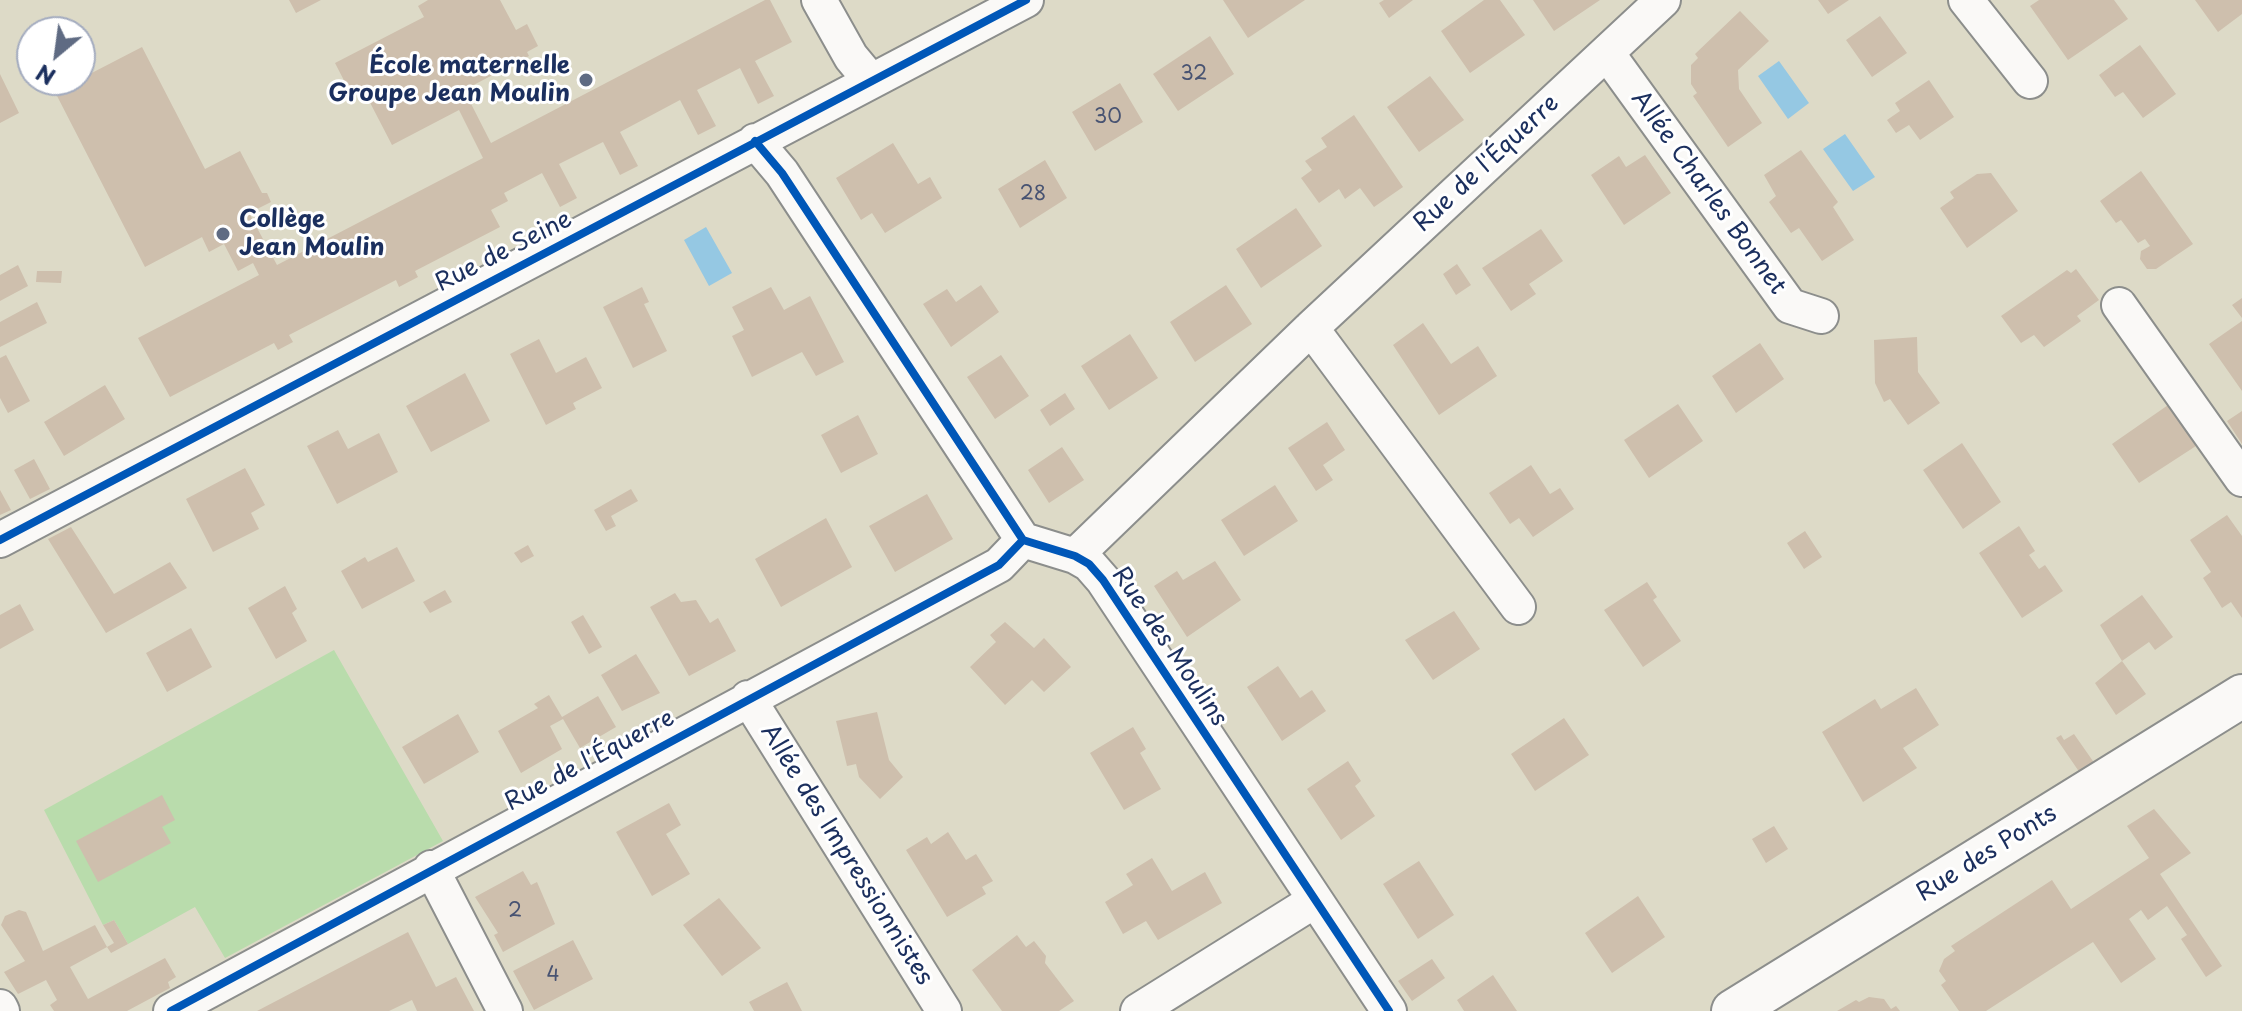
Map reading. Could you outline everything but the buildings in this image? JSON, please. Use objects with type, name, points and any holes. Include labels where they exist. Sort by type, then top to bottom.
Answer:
[{"type":"main road","name":"Rue des Ponts","points":[[1733,1011],[2242,696]]},
{"type":"street","points":[[819,0],[851,57],[871,81]]},
{"type":"street","name":"Rue de Seine","points":[[0,540],[1026,0]]},
{"type":"street","name":"Rue de l'Équerre","points":[[1075,556],[1311,328],[1663,0]]},
{"type":"street","points":[[1966,0],[2030,81]]},
{"type":"street","name":"Allée Charles Bonnet","points":[[1607,53],[1790,306],[1821,316]]},
{"type":"street","points":[[755,141],[782,173],[1023,540]]},
{"type":"street","points":[[2119,305],[2242,479]]},
{"type":"street","points":[[1311,328],[1518,607]]},
{"type":"street","name":"Rue de l'Équerre","points":[[171,1011],[431,868],[999,565],[1023,540]]},
{"type":"street","name":"Rue des Moulins","points":[[1023,540],[1075,556],[1089,564],[1103,580],[1389,1011]]},
{"type":"street","name":"Allée des Impressionnistes","points":[[748,698],[944,1011]]},
{"type":"street","points":[[431,868],[505,1011]]},
{"type":"street","points":[[1138,1011],[1314,901]]},
{"type":"green space","points":[[334,650],[443,841],[225,958],[195,907],[128,944],[114,920],[103,925],[44,810]]},
{"type":"water","points":[[1779,61],[1809,103],[1788,119],[1758,76]]},
{"type":"water","points":[[1845,134],[1875,177],[1853,191],[1823,149]]},
{"type":"water","points":[[706,227],[732,273],[709,286],[684,240]]},
{"type":"cycle path","points":[[0,540],[1026,0]]},
{"type":"cycle path","points":[[755,141],[782,173],[1023,540],[1075,556],[1089,564],[1103,580],[1389,1011]]},
{"type":"cycle path","points":[[171,1011],[999,565],[1023,540]]},
{"type":"place","name":"École maternelle Groupe Jean Moulin","points":[[586,80]]},
{"type":"place","name":"Collège Jean Moulin","points":[[223,234]]}]
